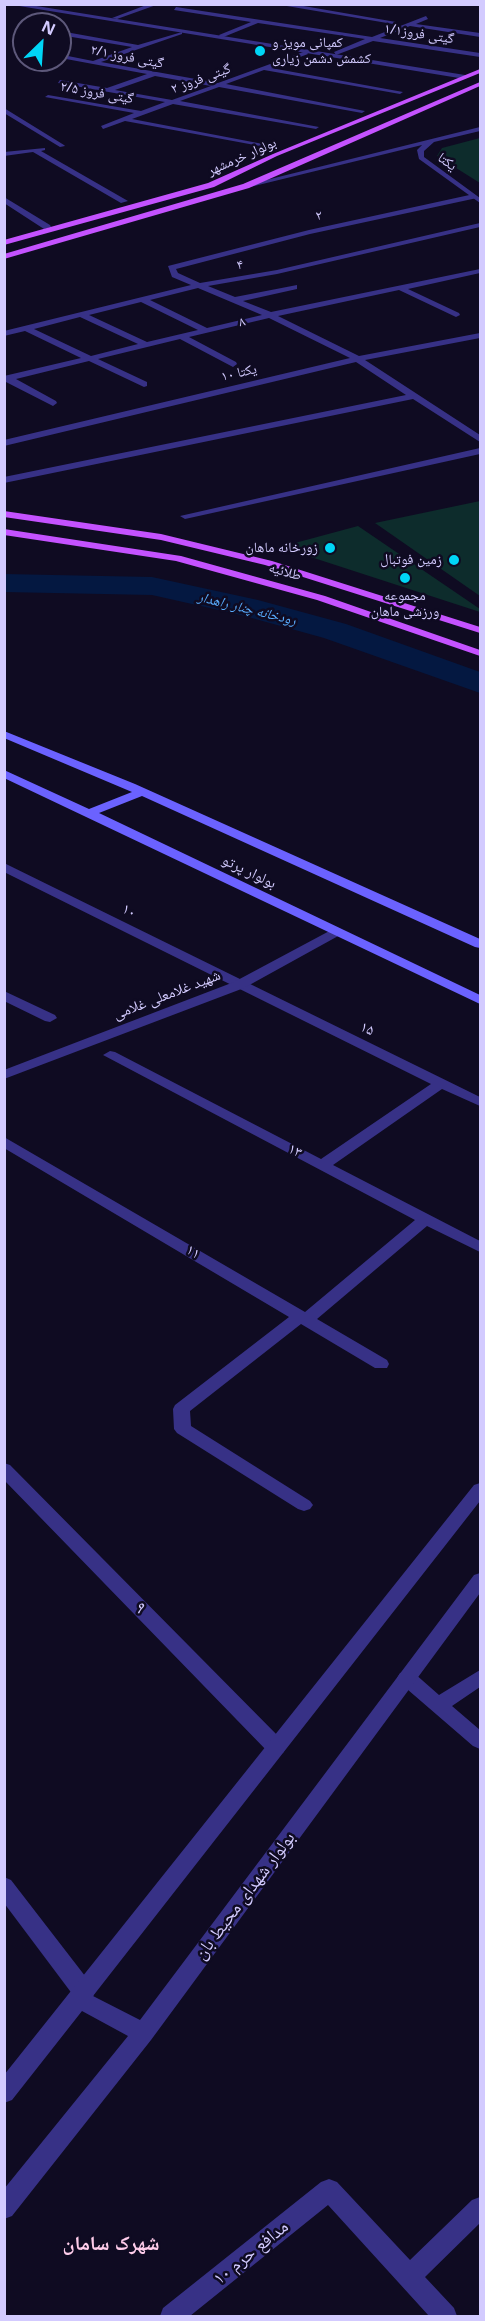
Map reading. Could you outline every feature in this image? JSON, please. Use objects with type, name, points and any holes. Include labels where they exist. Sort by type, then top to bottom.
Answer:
[{"type":"main road","name":"بولوار خرمشهر","points":[[4,243],[212,184],[275,155],[480,71]]},
{"type":"main road","points":[[4,257],[246,186],[480,84]]},
{"type":"main road","name":"طلائیه","points":[[4,514],[161,537],[268,563],[480,630]]},
{"type":"main road","name":"طلائیه","points":[[4,531],[177,558],[321,598],[480,653]]},
{"type":"main road","name":"بولوار پرتو","points":[[4,734],[142,792],[480,944]]},
{"type":"main road","name":"بولوار پرتو","points":[[4,773],[480,1000]]},
{"type":"main road","points":[[89,813],[142,792]]},
{"type":"street","points":[[10,4],[336,53],[468,76]]},
{"type":"street","points":[[29,4],[180,33],[468,76]]},
{"type":"street","points":[[115,20],[156,4]]},
{"type":"street","points":[[278,4],[393,22]]},
{"type":"street","points":[[221,36],[295,7]]},
{"type":"street","name":"۱/۱گیتی فروز","points":[[176,9],[480,55]]},
{"type":"street","points":[[336,53],[426,18]]},
{"type":"street","points":[[409,24],[480,35]]},
{"type":"street","points":[[94,63],[180,33]]},
{"type":"street","points":[[72,35],[138,46]]},
{"type":"street","name":"گیتی فروز ۲","points":[[103,127],[306,53]]},
{"type":"street","name":"گیتی فروز ۲/۱","points":[[72,59],[362,111]]},
{"type":"street","points":[[263,69],[400,92]]},
{"type":"street","points":[[107,90],[153,74]]},
{"type":"street","points":[[60,82],[316,127]]},
{"type":"street","name":"گیتی فروز ۲/۵","points":[[48,97],[141,113]]},
{"type":"street","points":[[4,110],[63,146],[4,154]]},
{"type":"street","points":[[124,119],[260,144]]},
{"type":"street","points":[[246,186],[480,129]]},
{"type":"street","name":"یکتا","points":[[434,140],[420,150],[421,158],[477,198]]},
{"type":"street","points":[[34,150],[124,201]]},
{"type":"street","name":"۲","points":[[200,285],[175,274],[171,268],[241,249],[477,198]]},
{"type":"street","points":[[4,199],[47,226]]},
{"type":"street","name":"۴","points":[[4,334],[200,285],[277,272],[480,225]]},
{"type":"street","name":"۸","points":[[9,375],[92,358],[270,315],[480,272]]},
{"type":"street","points":[[200,285],[270,315],[358,358],[480,439]]},
{"type":"street","points":[[235,300],[294,287]]},
{"type":"street","points":[[400,288],[456,315]]},
{"type":"street","points":[[141,299],[207,331]]},
{"type":"street","points":[[79,314],[147,345]]},
{"type":"street","points":[[25,328],[144,384]]},
{"type":"street","name":"۱۰ یکتا","points":[[4,443],[358,358],[480,335]]},
{"type":"street","points":[[182,337],[233,364]]},
{"type":"street","points":[[9,375],[53,403]]},
{"type":"street","points":[[4,480],[412,396]]},
{"type":"street","points":[[185,516],[480,451]]},
{"type":"street","name":"۱۰","points":[[4,867],[239,985]]},
{"type":"street","name":"شهید غلامعلی غلامی","points":[[4,1075],[239,985],[335,932]]},
{"type":"street","name":"۱۵","points":[[239,985],[480,1102]]},
{"type":"street","points":[[4,995],[50,1018]]},
{"type":"street","name":"۱۳","points":[[110,1055],[480,1247]]},
{"type":"street","points":[[322,1165],[442,1083]]},
{"type":"street","name":"۱۱","points":[[4,1141],[381,1364]]},
{"type":"street","points":[[304,1505],[183,1430],[181,1409],[303,1318],[426,1219]]},
{"type":"street","name":"۹","points":[[4,1469],[276,1747]]},
{"type":"street","points":[[4,2093],[480,1489]]},
{"type":"street","name":"بولوار شهدای محیط بان","points":[[4,2208],[143,2033],[480,1580]]},
{"type":"street","points":[[440,1705],[480,1677]]},
{"type":"street","points":[[407,1678],[480,1741]]},
{"type":"street","points":[[4,1886],[82,1995],[143,2033]]},
{"type":"street","name":"مدافع حرم ۱۰","points":[[172,2316],[329,2190],[409,2277]]},
{"type":"street","points":[[445,2316],[409,2277],[480,2208]]},
{"type":"green space","points":[[480,138],[480,183],[437,156],[442,148]]},
{"type":"green space","name":"زمین فوتبال","points":[[480,501],[480,596],[375,523]]},
{"type":"green space","name":"مجموعه ورزشی ماهان","points":[[358,526],[480,609],[480,612],[280,547]]},
{"type":"waterway","name":"رودخانه چنار راهدار","points":[[4,583],[152,586],[247,607],[335,631],[480,683]]},
{"type":"place","name":"کمپانی مویز و کشمش دشمن زیاری","points":[[260,51]]},
{"type":"place","name":"زورخانه ماهان","points":[[330,548]]},
{"type":"place","name":"زمین فوتبال","points":[[454,560]]},
{"type":"place","name":"مجموعه ورزشی ماهان","points":[[405,578]]},
{"type":"district","name":"شهرک سامان","points":[[111,2244]]}]
